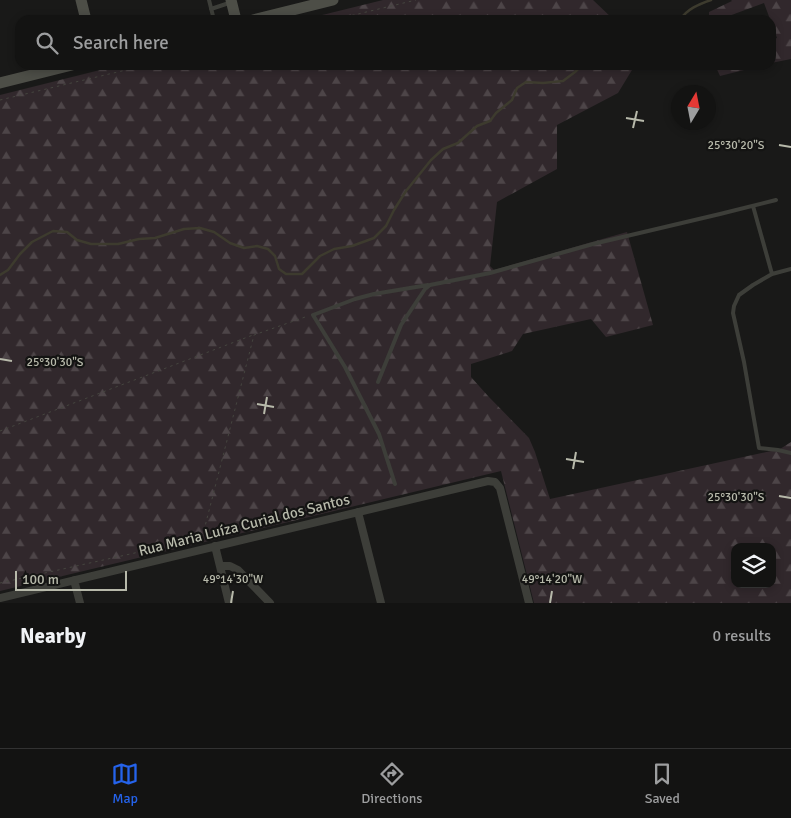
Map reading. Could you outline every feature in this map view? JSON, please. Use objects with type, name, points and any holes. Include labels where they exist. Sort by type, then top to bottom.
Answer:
[{"type":"main road","points":[[81,0],[85,15]]},
{"type":"main road","points":[[231,1],[235,15]]},
{"type":"main road","points":[[272,15],[327,1]]},
{"type":"main road","points":[[0,83],[52,70]]},
{"type":"street","name":"Rua Maria Luíza Curial dos Santos","points":[[0,598],[485,481],[495,482],[500,488],[529,603]]},
{"type":"street","points":[[358,512],[381,603]]},
{"type":"street","points":[[215,546],[229,603]]},
{"type":"street","points":[[220,566],[230,566],[238,570],[270,603]]},
{"type":"street","points":[[74,580],[80,603]]},
{"type":"lane","points":[[209,5],[231,1]]},
{"type":"lane","points":[[395,484],[379,434],[345,367],[313,314],[374,294],[490,274],[593,244],[776,200]]},
{"type":"lane","points":[[753,206],[772,274]]},
{"type":"lane","points":[[791,269],[772,274],[739,295],[733,313],[744,362],[758,448],[791,453]]},
{"type":"lane","points":[[378,382],[401,325],[425,289],[430,285]]},
{"type":"path","points":[[354,15],[416,0]]},
{"type":"path","points":[[0,100],[126,70]]},
{"type":"path","points":[[0,431],[313,314]]},
{"type":"path","points":[[0,584],[202,538],[254,335]]},
{"type":"green space","points":[[383,0],[593,0],[609,15],[322,15]]},
{"type":"green space","points":[[791,0],[791,59],[776,62],[776,15],[768,15],[764,3],[732,15],[709,15],[709,12],[732,1]]},
{"type":"green space","points":[[100,70],[632,70],[618,93],[557,125],[557,169],[497,202],[490,266],[494,270],[627,232],[653,325],[606,337],[591,319],[523,334],[512,351],[471,364],[471,377],[529,438],[550,499],[780,449],[791,442],[791,603],[534,603],[501,471],[0,591],[0,95]]},
{"type":"green space","points":[[717,70],[744,70],[720,76]]},
{"type":"waterway","points":[[684,15],[698,5],[711,0]]},
{"type":"waterway","points":[[0,275],[8,270],[32,242],[53,231],[67,232],[77,240],[91,244],[118,244],[139,239],[155,238],[184,229],[200,228],[214,232],[230,243],[244,248],[257,246],[268,249],[275,256],[279,269],[286,274],[302,274],[320,256],[334,249],[352,246],[374,238],[386,226],[406,191],[431,160],[443,149],[458,143],[477,126],[490,121],[496,113],[512,100],[517,88],[526,82],[563,81],[577,70]]}]
